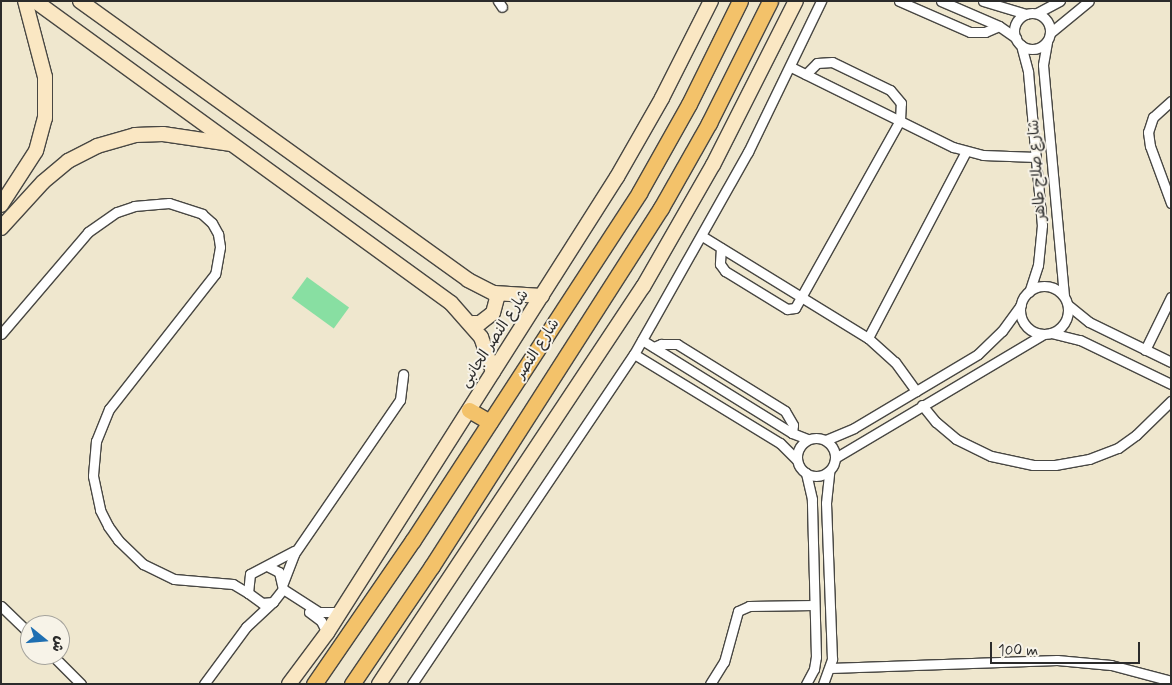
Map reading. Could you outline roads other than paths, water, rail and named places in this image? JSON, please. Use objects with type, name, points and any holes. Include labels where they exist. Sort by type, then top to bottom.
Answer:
[{"type":"main road","name":"شارع النصر","points":[[314,684],[490,422],[639,193],[678,126],[740,1]]},
{"type":"main road","name":"شارع النصر","points":[[352,684],[432,566],[661,208],[709,123],[770,1]]},
{"type":"main road","points":[[469,410],[490,422]]},
{"type":"street","points":[[1,205],[36,151],[45,118],[45,77],[25,1]]},
{"type":"street","points":[[35,1],[237,145],[451,303],[473,323],[481,337],[493,372]]},
{"type":"street","points":[[80,1],[468,280],[494,293],[542,296]]},
{"type":"street","name":"شارع النصر الجانبى","points":[[290,684],[327,633],[542,296],[640,138],[711,1]]},
{"type":"street","points":[[379,684],[643,287],[713,165],[796,1]]},
{"type":"street","points":[[412,684],[634,354],[702,236],[791,67],[822,1]]},
{"type":"street","points":[[899,1],[970,32],[985,32],[999,26]]},
{"type":"street","points":[[941,1],[999,26],[1018,42],[1034,49],[1047,42],[1050,33],[1049,23],[1037,13]]},
{"type":"street","points":[[983,1],[1026,14],[1037,13],[1060,1]]},
{"type":"street","points":[[1050,33],[1089,1]]},
{"type":"street","points":[[1018,42],[1015,27],[1026,14]]},
{"type":"street","name":"شارع صلاح طاهر","points":[[1018,42],[1028,72],[1042,238],[1038,266],[1029,292]]},
{"type":"street","name":"شارع صلاح طاهر","points":[[1047,42],[1044,65],[1064,296]]},
{"type":"street","points":[[721,248],[722,268],[787,308],[795,308],[803,298],[900,120],[902,103],[890,90],[832,62],[817,63],[806,74]]},
{"type":"street","points":[[791,67],[966,151],[1001,157],[1036,157]]},
{"type":"street","points":[[1171,101],[1153,117],[1148,132],[1150,146],[1171,203]]},
{"type":"street","points":[[1,228],[49,177],[68,161],[97,146],[135,135],[163,134],[237,145]]},
{"type":"street","points":[[868,338],[966,151]]},
{"type":"street","points":[[1,334],[88,232],[117,212],[134,206],[169,203],[202,214],[212,223],[218,234],[220,247],[215,274],[109,409],[96,442],[93,476],[100,510],[118,540],[130,553],[151,568],[174,578],[225,583],[262,603],[273,602]]},
{"type":"street","points":[[702,236],[868,338],[895,362],[916,392]]},
{"type":"street","points":[[642,340],[792,433],[808,439],[826,440],[854,428],[916,392],[987,346],[1029,292],[1043,286],[1058,290],[1064,296],[1068,305],[1083,319],[1171,362]]},
{"type":"street","points":[[473,323],[480,323],[493,313],[497,298],[494,293]]},
{"type":"street","points":[[1145,350],[1171,296]]},
{"type":"street","points":[[823,684],[830,668],[826,503],[828,472],[836,458],[922,405],[1048,333],[1066,319],[1068,305]]},
{"type":"street","points":[[1020,306],[1026,325],[1048,333],[1080,340],[1171,384]]},
{"type":"street","points":[[654,348],[661,344],[677,344],[785,412],[790,417],[792,433]]},
{"type":"street","points":[[634,354],[780,443],[797,460],[806,473],[812,499],[816,663],[806,684]]},
{"type":"street","points":[[675,378],[683,365]]},
{"type":"street","points":[[204,684],[246,626],[273,602],[283,589],[300,546],[400,400],[403,374]]},
{"type":"street","points":[[922,405],[936,422],[971,447],[1012,462],[1050,465],[1089,459],[1118,448],[1150,423],[1171,400]]},
{"type":"street","points":[[797,460],[798,450],[808,439]]},
{"type":"street","points":[[826,440],[833,448],[836,458]]},
{"type":"street","points":[[806,473],[815,476],[828,472]]},
{"type":"street","points":[[225,583],[250,574],[258,568],[269,567],[300,546]]},
{"type":"street","points":[[269,567],[279,572],[283,589],[317,617],[327,633]]},
{"type":"street","points":[[246,626],[250,595],[250,574]]},
{"type":"street","points":[[283,589],[319,612],[340,612]]},
{"type":"street","points":[[710,684],[724,662],[738,611],[749,606],[814,605]]},
{"type":"street","points":[[1,606],[20,624]]},
{"type":"street","points":[[830,668],[1057,660],[1111,665],[1171,681]]},
{"type":"street","points":[[62,665],[81,684]]}]
